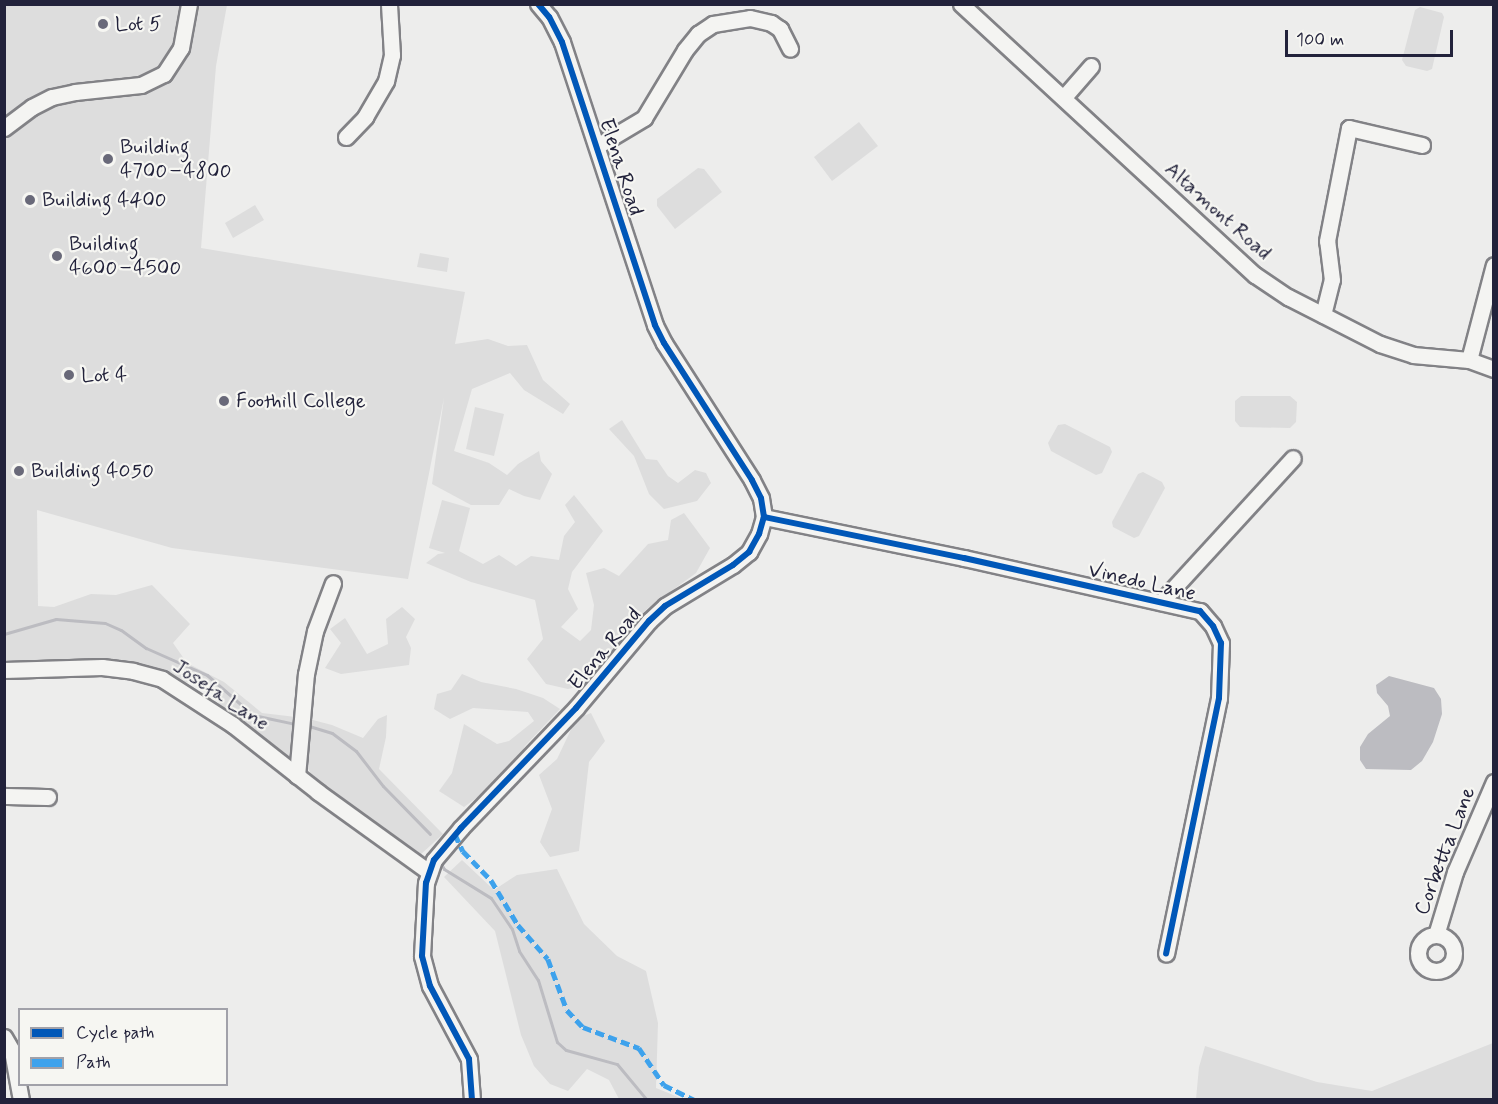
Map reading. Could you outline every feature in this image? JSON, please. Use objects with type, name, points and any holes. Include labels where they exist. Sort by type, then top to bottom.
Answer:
[{"type":"street","points":[[4,128],[32,107],[52,97],[75,92],[141,85],[164,74],[181,48],[189,4]]},
{"type":"street","points":[[346,137],[365,117],[386,81],[392,55],[389,4]]},
{"type":"street","name":"Elena Road","points":[[472,1100],[469,1059],[430,986],[422,956],[426,883],[440,850],[576,708],[649,621],[665,606],[733,565],[749,552],[759,534],[764,517],[761,498],[752,480],[682,373],[655,325],[562,42],[549,17],[538,4]]},
{"type":"street","name":"Altamont Road","points":[[961,4],[1256,275],[1288,297],[1380,344],[1413,355],[1469,360],[1494,369]]},
{"type":"street","points":[[597,146],[644,118],[685,50],[698,34],[713,24],[750,18],[771,23],[780,29],[790,49]]},
{"type":"street","points":[[1064,97],[1091,66]]},
{"type":"street","points":[[1323,315],[1332,280],[1327,241],[1349,128],[1422,145]]},
{"type":"street","points":[[1469,360],[1494,265]]},
{"type":"street","points":[[1161,602],[1293,458]]},
{"type":"street","name":"Vinedo Lane","points":[[764,517],[1200,611],[1213,626],[1221,643],[1219,698],[1166,954]]},
{"type":"street","name":"Josefa Lane","points":[[297,776],[306,674],[315,631],[333,583]]},
{"type":"street","name":"Josefa Lane","points":[[4,670],[102,667],[134,671],[162,679],[233,725],[297,776],[429,872]]},
{"type":"street","name":"Corbetta Lane","points":[[1436,934],[1455,872],[1494,782]]},
{"type":"street","points":[[4,796],[48,797]]},
{"type":"street","points":[[4,1037],[12,1051],[18,1084]]},
{"type":"shaded area","name":"Foothill College","points":[[4,5],[227,5],[216,66],[201,248],[465,292],[455,344],[488,339],[508,346],[527,345],[543,380],[570,404],[563,414],[524,390],[510,373],[472,389],[454,451],[489,463],[507,475],[518,464],[539,451],[541,461],[552,474],[540,500],[509,489],[499,505],[471,505],[432,484],[444,398],[408,579],[172,548],[37,510],[38,606],[54,607],[91,594],[116,595],[152,585],[190,624],[173,643],[187,663],[224,682],[262,713],[296,717],[290,758],[224,718],[214,692],[206,681],[193,683],[5,664]]},
{"type":"shaded area","points":[[1420,7],[1442,13],[1444,17],[1432,69],[1427,71],[1406,66],[1402,60],[1415,10]]},
{"type":"shaded area","points":[[859,122],[878,146],[832,181],[814,157]]},
{"type":"shaded area","points":[[698,168],[704,169],[722,192],[675,229],[657,206],[657,199]]},
{"type":"shaded area","points":[[255,205],[264,220],[233,238],[225,223]]},
{"type":"shaded area","points":[[420,253],[449,258],[447,272],[417,267]]},
{"type":"shaded area","points":[[1241,396],[1290,396],[1297,402],[1296,422],[1290,428],[1240,427],[1235,421],[1235,401]]},
{"type":"shaded area","points":[[475,407],[504,414],[494,456],[466,449]]},
{"type":"shaded area","points":[[622,420],[646,459],[657,460],[668,476],[678,483],[695,470],[706,473],[711,483],[697,501],[664,509],[649,494],[634,456],[609,429]]},
{"type":"shaded area","points":[[1065,424],[1110,447],[1112,452],[1102,473],[1096,475],[1051,451],[1048,443],[1058,425]]},
{"type":"shaded area","points":[[1143,472],[1162,482],[1165,488],[1139,536],[1134,538],[1113,527],[1112,522],[1138,474]]},
{"type":"shaded area","points":[[574,495],[603,531],[572,572],[568,589],[578,609],[561,627],[580,641],[591,630],[594,605],[586,573],[604,568],[619,576],[648,544],[668,540],[671,520],[684,513],[710,548],[696,573],[647,609],[621,638],[592,683],[568,689],[546,684],[527,659],[543,639],[535,600],[471,582],[426,563],[438,554],[445,553],[429,548],[442,500],[470,508],[459,551],[483,564],[499,555],[516,566],[531,556],[559,560],[564,536],[575,522],[565,505]]},
{"type":"shaded area","points":[[402,607],[415,619],[406,637],[411,648],[409,665],[341,674],[325,668],[341,643],[330,629],[345,618],[367,654],[388,644],[386,619]]},
{"type":"shaded area","points":[[462,674],[481,682],[516,689],[543,698],[560,709],[525,746],[509,774],[464,807],[439,791],[452,773],[464,724],[497,744],[509,741],[534,721],[528,712],[473,708],[450,719],[434,709],[437,694],[451,690]]},
{"type":"shaded area","points":[[1389,676],[1434,688],[1441,699],[1442,714],[1433,742],[1422,761],[1411,770],[1366,769],[1360,760],[1360,747],[1368,734],[1390,716],[1388,706],[1377,693],[1376,685]]},
{"type":"shaded area","points":[[591,713],[605,741],[589,762],[579,851],[550,857],[540,842],[552,809],[539,775],[557,759],[576,719]]},
{"type":"shaded area","points":[[387,715],[386,737],[379,769],[443,834],[419,856],[394,843],[313,778],[302,756],[309,719],[332,725],[363,738],[378,719]]},
{"type":"shaded area","points":[[462,860],[494,890],[517,875],[557,869],[584,924],[617,956],[646,971],[658,1023],[656,1088],[683,1099],[619,1099],[609,1080],[587,1069],[568,1091],[550,1084],[534,1066],[521,1035],[495,931],[444,877]]},
{"type":"shaded area","points":[[1493,1043],[1493,1099],[1196,1099],[1199,1067],[1205,1046],[1317,1082],[1372,1091]]},
{"type":"waterway","points":[[4,634],[56,619],[105,623],[121,630],[146,648],[207,675],[253,715],[291,723]]},
{"type":"waterway","points":[[309,726],[332,733],[356,751],[383,786],[430,834]]},
{"type":"waterway","points":[[440,862],[444,869],[491,898],[512,929],[519,951],[538,980],[557,1042],[566,1050],[617,1064],[647,1100]]},
{"type":"marked path","points":[[455,834],[463,851],[491,880],[518,925],[548,959],[567,1010],[583,1027],[639,1048],[664,1085],[695,1100]]},
{"type":"cycle path","points":[[472,1100],[469,1059],[430,986],[422,956],[426,883],[434,860],[461,828],[576,708],[649,621],[665,606],[733,565],[749,552],[759,534],[764,517],[761,498],[752,480],[664,343],[655,325],[562,42],[549,17],[538,4]]},
{"type":"cycle path","points":[[764,517],[964,558],[1200,611],[1213,626],[1221,643],[1219,698],[1166,954]]},
{"type":"place","name":"Lot 5","points":[[103,24]]},
{"type":"place","name":"Building 4700–4800","points":[[108,159]]},
{"type":"place","name":"Building 4400","points":[[30,200]]},
{"type":"place","name":"Building 4600–4500","points":[[57,256]]},
{"type":"place","name":"Lot 4","points":[[69,375]]},
{"type":"place","name":"Foothill College","points":[[224,401]]},
{"type":"place","name":"Building 4050","points":[[19,471]]}]
